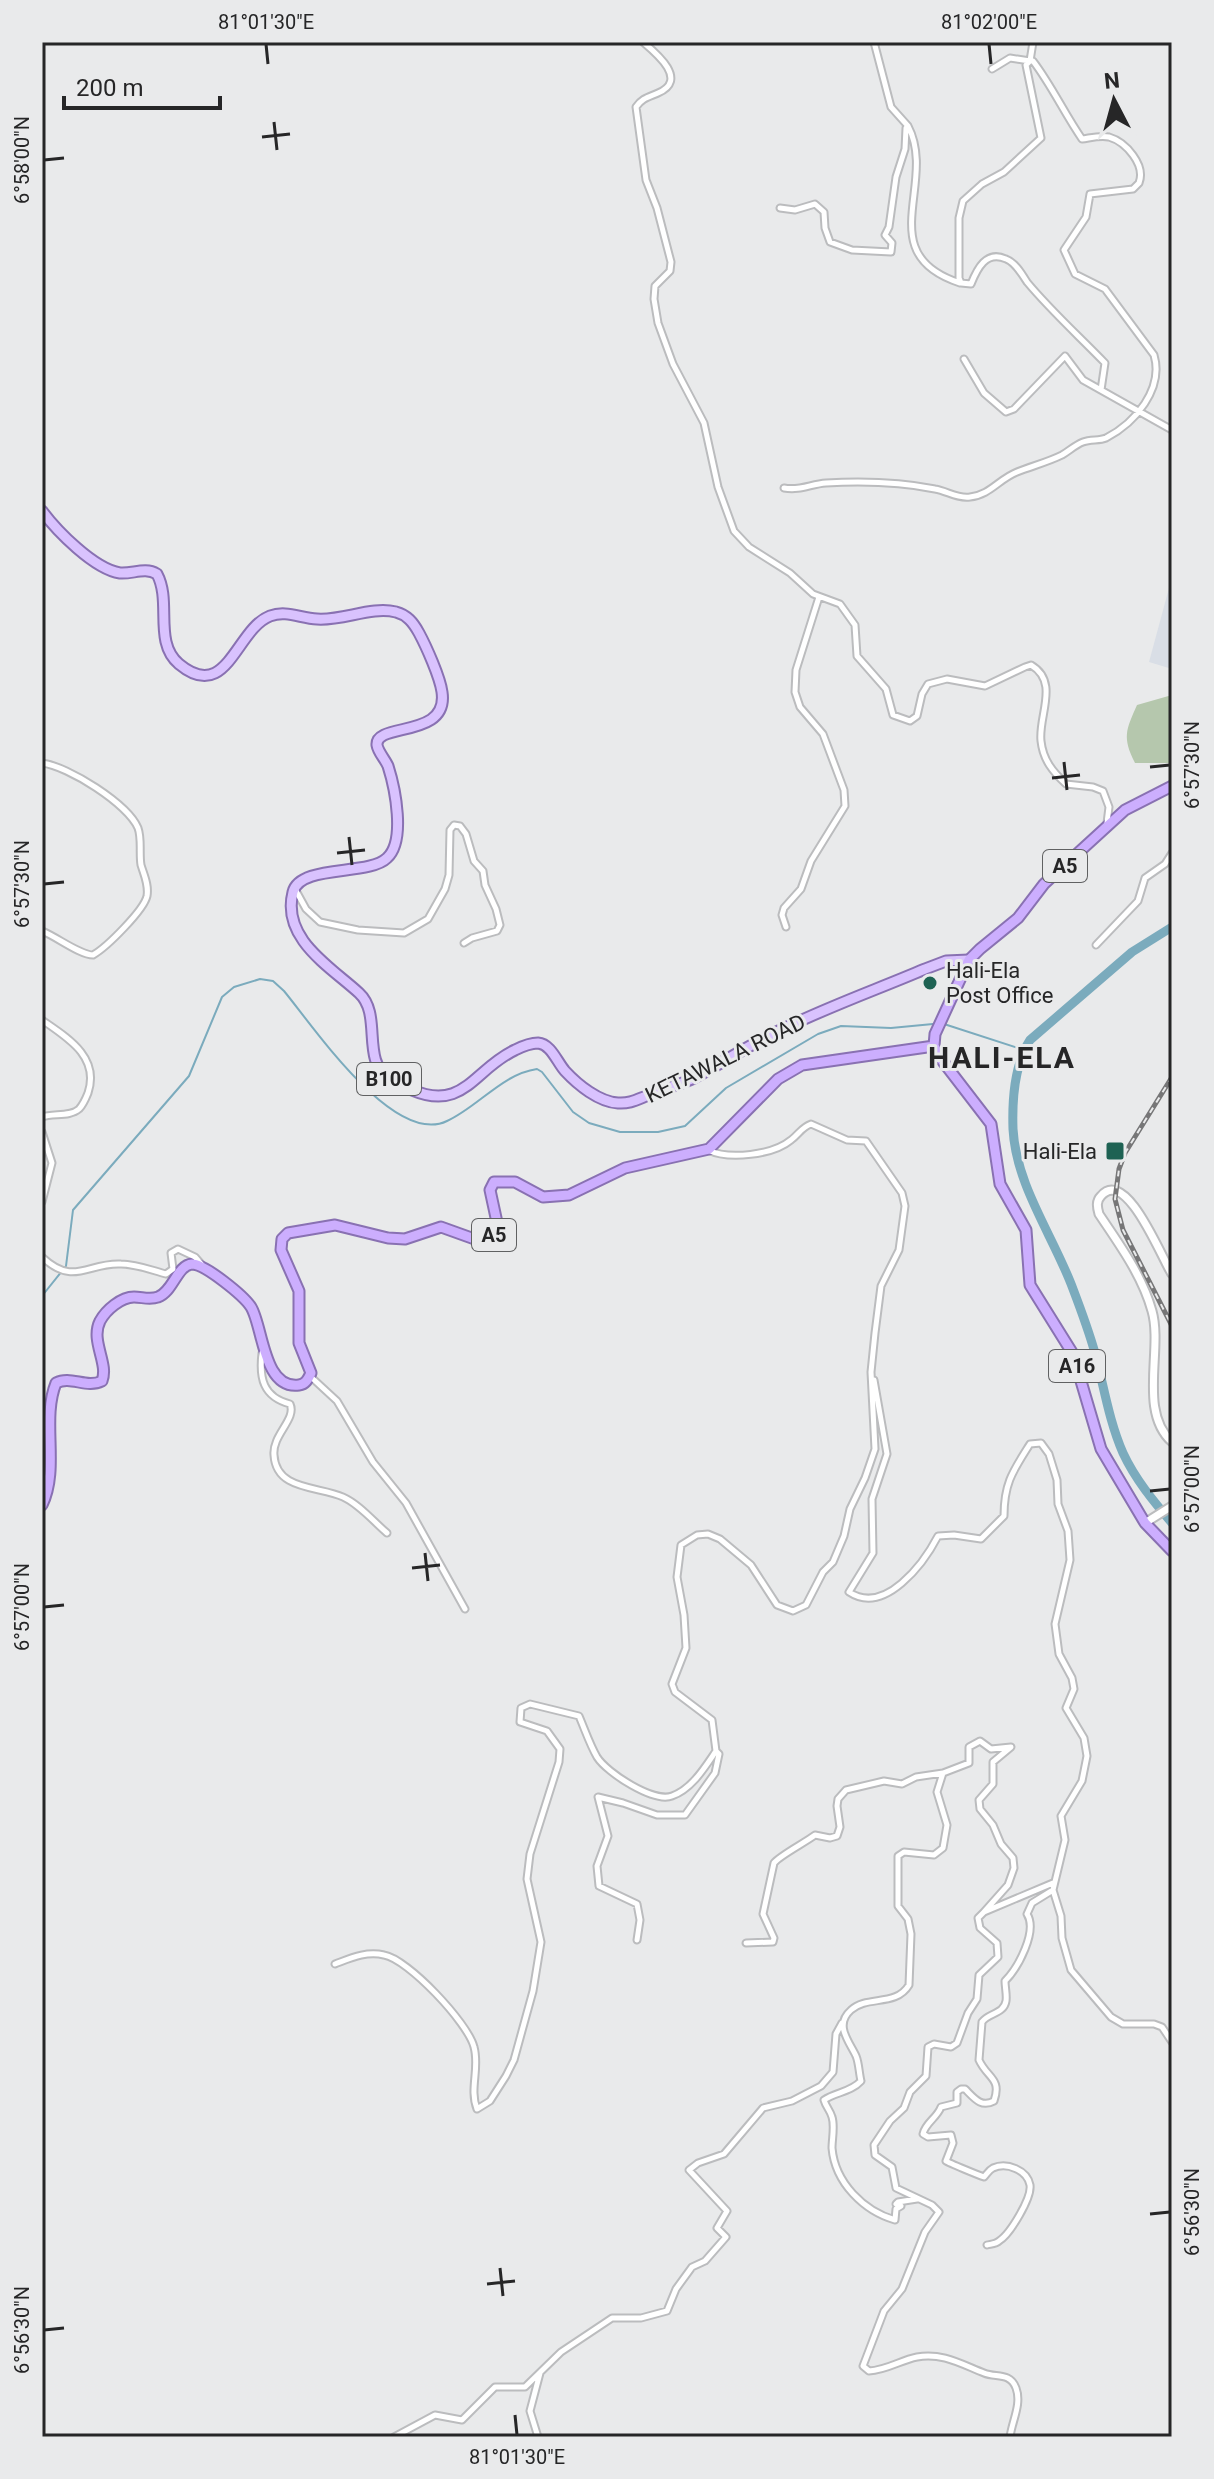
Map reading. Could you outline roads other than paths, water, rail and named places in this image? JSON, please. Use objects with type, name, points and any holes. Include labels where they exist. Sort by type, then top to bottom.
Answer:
[{"type":"highway","name":"A5","points":[[310,1376],[299,1343],[299,1291],[281,1250],[282,1239],[288,1233],[335,1225],[405,1239],[441,1227],[480,1241],[490,1239],[498,1227],[490,1190],[494,1182],[512,1181],[538,1196],[560,1197],[625,1168],[707,1150],[778,1079],[802,1065],[934,1046],[935,1034],[969,960],[1018,918],[1044,884],[1125,810],[1172,786]]},
{"type":"highway","name":"A16","points":[[934,1046],[991,1124],[1000,1184],[1026,1230],[1030,1285],[1073,1354],[1101,1449],[1145,1523],[1172,1551]]},
{"type":"highway","points":[[42,1505],[50,1478],[52,1397],[56,1383],[65,1379],[90,1385],[102,1381],[105,1374],[98,1350],[98,1326],[106,1313],[126,1298],[159,1297],[169,1290],[187,1266],[193,1264],[206,1268],[249,1303],[258,1322],[263,1352],[277,1375],[285,1382],[299,1385],[310,1376]]},
{"type":"main road","points":[[42,511],[54,528],[112,571],[151,571],[157,574],[166,599],[167,649],[177,662],[203,675],[228,664],[254,626],[265,617],[277,614],[322,619],[388,611],[409,618],[418,630],[443,694],[441,706],[427,722],[409,730],[390,731],[380,735],[377,740],[378,749],[388,766],[398,820],[392,851],[380,863],[312,877],[294,887]]},
{"type":"main road","name":"KETAWALA ROAD","points":[[294,887],[292,902],[300,937],[313,954],[368,1004],[372,1044],[378,1066],[393,1082],[430,1098],[454,1094],[512,1051],[538,1043],[548,1047],[568,1074],[603,1101],[628,1103],[691,1080],[783,1029],[825,1011],[946,961],[969,960]]},
{"type":"street","points":[[643,42],[668,63],[670,78],[664,90],[640,101],[636,107],[646,180],[671,262],[670,271],[655,286],[658,323],[673,364],[704,423],[718,487],[734,531],[749,547],[790,573],[819,597],[840,604],[852,618],[857,632],[857,656],[883,684],[893,715],[902,720],[914,720],[928,684],[939,680],[985,686],[1031,665],[1045,683],[1048,697],[1041,722],[1041,742],[1048,765],[1066,784],[1103,791],[1109,807],[1107,827]]},
{"type":"street","points":[[874,42],[891,107],[908,126],[917,164],[910,214],[914,247],[941,276],[961,283],[971,284],[979,264],[986,260],[1005,258],[1012,263],[1045,304],[1105,363],[1101,390]]},
{"type":"street","points":[[961,283],[959,218],[963,201],[982,184],[1004,172],[1041,138],[1026,65],[1030,61],[1033,42]]},
{"type":"street","points":[[784,488],[796,491],[823,483],[880,483],[938,489],[953,495],[974,497],[993,489],[1014,473],[1051,460],[1080,443],[1103,440],[1139,412],[1154,387],[1154,355],[1105,289],[1075,274],[1064,250],[1086,217],[1090,194],[1133,189],[1139,183],[1141,170],[1121,143],[1104,137],[1082,139],[1033,61],[1010,58],[992,69]]},
{"type":"street","points":[[780,208],[795,210],[815,204],[824,212],[830,242],[852,250],[891,252],[892,243],[885,235],[908,126]]},
{"type":"street","points":[[964,359],[984,393],[1006,412],[1030,394],[1065,356],[1083,380],[1172,430]]},
{"type":"street","points":[[786,927],[782,915],[784,908],[801,889],[811,861],[845,806],[844,790],[823,734],[800,707],[795,692],[796,670],[819,597]]},
{"type":"street","points":[[42,763],[51,764],[78,778],[131,816],[139,831],[140,861],[147,887],[146,900],[132,918],[93,955],[81,953],[64,940],[42,931]]},
{"type":"street","points":[[294,887],[306,909],[320,922],[358,930],[404,933],[428,919],[445,889],[449,875],[450,830],[454,825],[460,826],[466,834],[474,861],[483,871],[500,925],[497,931],[464,943]]},
{"type":"street","points":[[1096,945],[1138,901],[1145,878],[1165,864],[1172,853]]},
{"type":"street","points":[[42,1020],[84,1054],[90,1065],[90,1085],[80,1108],[42,1117]]},
{"type":"street","points":[[637,1940],[640,1920],[637,1904],[599,1886],[597,1866],[608,1836],[598,1797],[657,1815],[685,1815],[715,1773],[719,1754],[712,1720],[675,1692],[672,1684],[686,1648],[677,1577],[681,1545],[697,1535],[708,1534],[720,1539],[751,1565],[777,1605],[793,1611],[806,1605],[813,1588],[833,1562],[844,1536],[850,1509],[875,1449],[871,1372],[881,1286],[899,1250],[905,1206],[902,1193],[866,1141],[847,1140],[811,1124],[789,1142],[766,1151],[734,1155],[707,1150]]},
{"type":"street","points":[[42,1132],[52,1163],[42,1202]]},
{"type":"street","points":[[1172,1274],[1131,1199],[1116,1190],[1107,1191],[1100,1197],[1097,1206],[1099,1214],[1134,1268],[1152,1310],[1155,1325],[1153,1393],[1164,1433],[1172,1442]]},
{"type":"street","points":[[42,1257],[50,1264],[77,1273],[118,1263],[166,1274],[173,1269],[171,1253],[178,1249],[195,1257],[206,1268]]},
{"type":"street","points":[[263,1352],[260,1371],[266,1389],[277,1401],[290,1404],[292,1409],[292,1415],[274,1444],[273,1458],[279,1469],[292,1483],[344,1497],[387,1533]]},
{"type":"street","points":[[871,1372],[887,1454],[872,1499],[873,1553],[849,1592],[854,1596],[870,1598],[896,1587],[918,1569],[938,1536],[981,1539],[1004,1516],[1007,1483],[1030,1444],[1041,1443],[1049,1454],[1057,1480],[1058,1504],[1068,1531],[1070,1560],[1055,1624],[1059,1654],[1072,1678],[1074,1689],[1066,1708],[1084,1738],[1087,1756],[1082,1781],[1061,1816],[1065,1840],[1053,1890],[1061,1916],[1062,1938],[1071,1970],[1111,2017],[1123,2024],[1162,2027],[1172,2042]]},
{"type":"street","points":[[310,1376],[337,1401],[373,1462],[406,1503],[465,1609]]},
{"type":"street","points":[[1145,1523],[1172,1506]]},
{"type":"street","points":[[335,1964],[360,1954],[387,1955],[442,1998],[472,2039],[476,2052],[473,2099],[479,2110],[494,2096],[514,2060],[533,1991],[541,1942],[527,1879],[530,1854],[559,1762],[560,1749],[547,1731],[520,1722],[521,1708],[530,1704],[579,1716],[597,1757],[610,1772],[655,1797],[671,1797],[684,1789],[716,1751]]},
{"type":"street","points":[[746,1943],[773,1942],[763,1914],[774,1863],[777,1858],[802,1846],[815,1835],[837,1836],[840,1827],[838,1799],[846,1790],[884,1781],[902,1784],[916,1777],[943,1773],[969,1763],[969,1747],[975,1741],[991,1749],[1011,1747],[993,1762],[993,1784],[979,1800],[980,1809],[1013,1858],[1014,1868],[1008,1885],[978,1918],[980,1928],[997,1943],[998,1957],[979,1975],[977,1999],[968,2013],[962,2035],[951,2047],[934,2044],[928,2047],[926,2076],[910,2092],[904,2108],[890,2121],[874,2145],[875,2155],[892,2167],[896,2188],[932,2205],[939,2212],[925,2232],[902,2289],[884,2311],[863,2366],[869,2371],[879,2371],[917,2357],[932,2356],[965,2363],[986,2374],[1003,2375],[1011,2379],[1016,2388],[1018,2404],[1010,2437]]},
{"type":"street","points":[[394,2437],[435,2415],[462,2420],[495,2387],[525,2387],[561,2352],[612,2318],[641,2318],[667,2311],[676,2289],[692,2267],[705,2261],[726,2237],[717,2228],[727,2211],[689,2170],[698,2163],[724,2154],[763,2108],[792,2101],[821,2086],[833,2072],[836,2034],[854,2007],[886,2001],[905,1991],[909,1985],[911,1934],[908,1919],[899,1910],[897,1860],[904,1852],[934,1855],[943,1848],[947,1825],[937,1792],[943,1773]]},
{"type":"street","points":[[984,1912],[1053,1883]]},
{"type":"street","points":[[987,2245],[999,2241],[1014,2225],[1029,2192],[1027,2177],[1010,2166],[994,2168],[984,2177],[961,2166],[951,2165],[946,2161],[953,2143],[951,2135],[928,2137],[923,2134],[924,2128],[939,2114],[941,2107],[957,2103],[957,2092],[961,2089],[965,2089],[979,2103],[988,2105],[994,2101],[996,2080],[979,2060],[982,2022],[1005,2005],[1005,1981],[1018,1970],[1032,1930],[1027,1914],[1032,1903],[1053,1890]]},
{"type":"street","points":[[845,2019],[846,2043],[857,2058],[861,2081],[854,2089],[824,2100],[832,2116],[832,2150],[836,2166],[844,2183],[859,2201],[891,2219],[895,2220],[898,2214],[896,2209],[901,2206],[896,2204],[898,2202],[917,2199]]},
{"type":"street","points":[[538,2437],[530,2411],[540,2373]]},
{"type":"waterway","points":[[1172,927],[1132,952],[1030,1040],[1017,1071],[1013,1118],[1021,1171],[1082,1313],[1118,1441],[1139,1481],[1172,1523]]},
{"type":"waterway","points":[[42,1296],[66,1266],[73,1210],[189,1076],[222,997],[234,987],[260,979],[273,981],[284,991],[334,1054],[380,1101],[403,1117],[426,1124],[447,1121],[513,1077],[537,1069],[573,1112],[589,1123],[620,1132],[658,1132],[685,1126],[726,1088],[818,1034],[841,1026],[891,1028],[933,1024]]},
{"type":"waterway","points":[[944,1024],[1024,1050]]},
{"type":"railway","points":[[1172,1077],[1125,1153],[1119,1169],[1115,1199],[1123,1230],[1172,1326]]},
{"type":"place","name":"Hali-Ela Post Office","points":[[930,983]]},
{"type":"place","name":"Hali-Ela","points":[[1115,1151]]},
{"type":"district","name":"HALI-ELA","points":[[1002,1058]]}]
